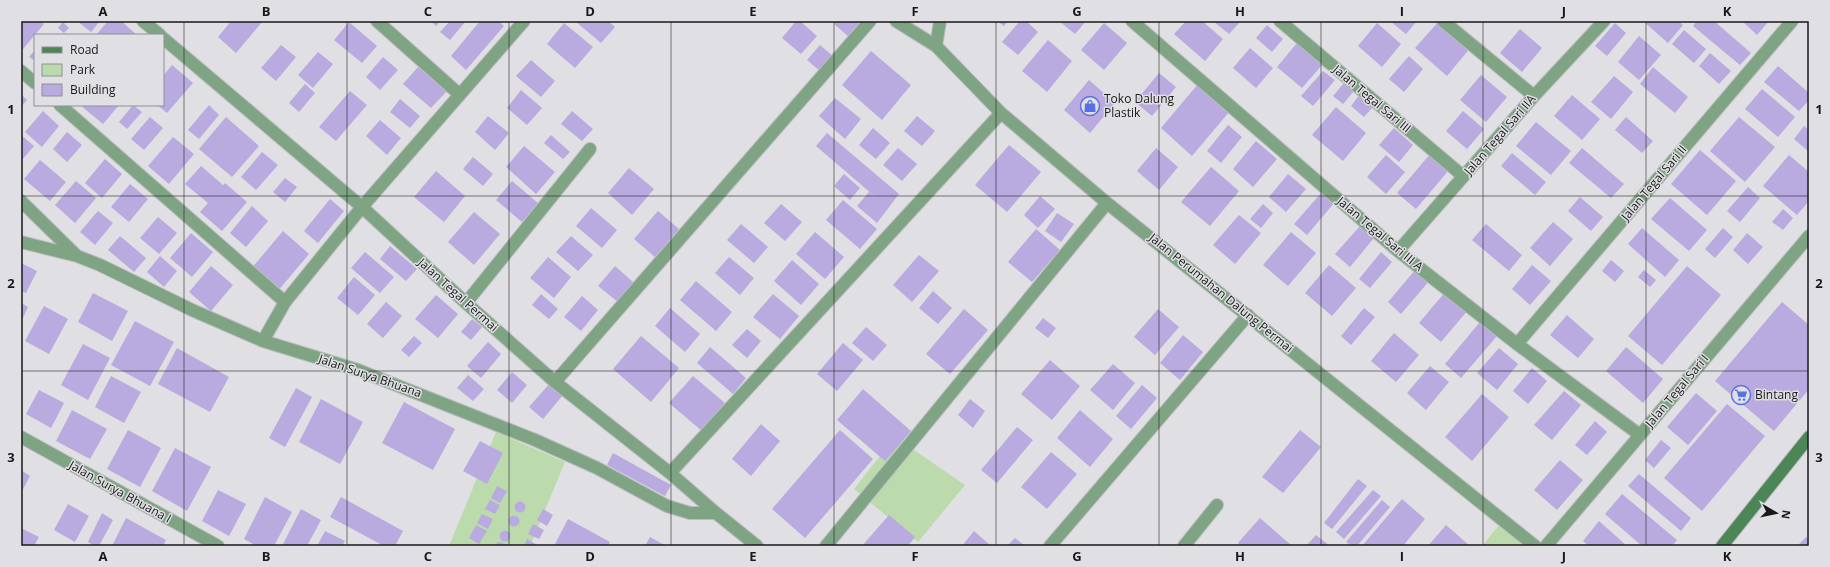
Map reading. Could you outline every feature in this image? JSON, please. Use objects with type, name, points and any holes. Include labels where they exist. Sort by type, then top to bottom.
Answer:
[{"type":"street","points":[[143,21],[159,34]]},
{"type":"street","points":[[377,21],[459,94]]},
{"type":"street","points":[[263,341],[285,302],[362,207],[524,21]]},
{"type":"street","points":[[555,382],[870,21]]},
{"type":"street","name":"Jalan Perumahan Dalung Permai","points":[[896,21],[936,46],[1001,113],[1107,203],[1535,546]]},
{"type":"street","points":[[936,46],[940,21]]},
{"type":"street","name":"Jalan Tegal Sari III A","points":[[1132,21],[1398,251],[1517,344],[1640,435]]},
{"type":"street","name":"Jalan Tegal Sari III","points":[[1280,21],[1463,176]]},
{"type":"street","points":[[1443,21],[1534,96]]},
{"type":"street","name":"Jalan Tegal Sari II","points":[[1517,344],[1792,21]]},
{"type":"street","name":"Jalan Tegal Sari IIA","points":[[1398,251],[1598,23]]},
{"type":"street","name":"Jalan Tegal Permai","points":[[164,39],[362,207],[466,303],[555,382],[670,473],[757,546]]},
{"type":"street","points":[[21,71],[34,82]]},
{"type":"street","points":[[61,106],[285,302]]},
{"type":"street","points":[[670,473],[1001,113]]},
{"type":"street","points":[[466,303],[590,149]]},
{"type":"street","points":[[21,201],[77,256]]},
{"type":"street","points":[[826,546],[1107,203]]},
{"type":"street","name":"Jalan Tegal Sari I","points":[[1546,546],[1809,236]]},
{"type":"street","name":"Jalan Surya Bhuana","points":[[21,242],[77,256],[100,265],[192,310],[263,341],[358,370],[528,437],[597,468],[666,506],[690,513],[716,513]]},
{"type":"street","points":[[1050,546],[1248,315]]},
{"type":"street","name":"Jalan Surya Bhuana I","points":[[21,437],[218,546]]},
{"type":"street","points":[[1722,546],[1809,437]]},
{"type":"street","points":[[1184,546],[1217,505]]},
{"type":"green space","points":[[496,432],[565,462],[530,546],[449,546]]},
{"type":"green space","points":[[895,437],[965,485],[918,542],[854,489]]},
{"type":"green space","points":[[1503,520],[1534,546],[1482,546]]},
{"type":"building","points":[[21,21],[41,21],[44,24],[34,34],[23,49],[21,48]]},
{"type":"building","points":[[77,21],[100,21],[91,32]]},
{"type":"building","points":[[108,21],[121,21],[136,34],[97,34]]},
{"type":"building","points":[[231,21],[262,22],[236,53],[218,37]]},
{"type":"building","points":[[431,21],[440,21],[436,26]]},
{"type":"building","points":[[450,21],[466,21],[450,40],[440,32]]},
{"type":"building","points":[[480,21],[498,21],[504,26],[466,70],[451,56]]},
{"type":"building","points":[[575,21],[608,21],[615,27],[601,43]]},
{"type":"building","points":[[796,21],[800,21],[817,36],[801,54],[782,38]]},
{"type":"building","points":[[836,21],[860,22],[848,36],[834,24]]},
{"type":"building","points":[[997,21],[1008,21],[1004,26]]},
{"type":"building","points":[[1020,21],[1026,21],[1038,32],[1018,55],[1002,42]]},
{"type":"building","points":[[1059,21],[1086,21],[1075,34]]},
{"type":"building","points":[[1186,21],[1202,21],[1223,39],[1205,61],[1174,34]]},
{"type":"building","points":[[1213,21],[1241,21],[1229,34]]},
{"type":"building","points":[[1390,21],[1417,21],[1406,34]]},
{"type":"building","points":[[1439,21],[1471,47],[1447,76],[1415,48]]},
{"type":"building","points":[[1643,21],[1678,21],[1683,25],[1668,43]]},
{"type":"building","points":[[1697,21],[1714,21],[1751,53],[1740,65],[1693,26]]},
{"type":"building","points":[[1742,21],[1769,21],[1757,35]]},
{"type":"building","points":[[63,22],[69,28],[64,33],[58,28]]},
{"type":"building","points":[[349,22],[377,46],[362,63],[334,40]]},
{"type":"building","points":[[564,23],[593,47],[575,68],[547,44]]},
{"type":"building","points":[[1104,23],[1127,43],[1104,70],[1081,50]]},
{"type":"building","points":[[1377,23],[1401,44],[1382,67],[1358,46]]},
{"type":"building","points":[[1615,23],[1626,33],[1607,56],[1595,46]]},
{"type":"building","points":[[1267,25],[1283,39],[1272,52],[1256,38]]},
{"type":"building","points":[[1520,29],[1542,48],[1522,72],[1500,53]]},
{"type":"building","points":[[1684,30],[1706,49],[1694,63],[1672,44]]},
{"type":"building","points":[[1639,36],[1661,55],[1639,80],[1618,62]]},
{"type":"building","points":[[1048,40],[1072,61],[1047,92],[1022,71]]},
{"type":"building","points":[[1297,43],[1322,65],[1302,88],[1277,67]]},
{"type":"building","points":[[281,45],[296,57],[276,81],[261,68]]},
{"type":"building","points":[[820,45],[834,57],[821,72],[807,60]]},
{"type":"building","points":[[1250,48],[1273,68],[1256,88],[1233,68]]},
{"type":"building","points":[[34,51],[34,60],[29,57]]},
{"type":"building","points":[[871,51],[911,85],[882,120],[842,85]]},
{"type":"building","points":[[318,52],[333,64],[313,88],[298,75]]},
{"type":"building","points":[[1710,53],[1731,71],[1719,84],[1699,66]]},
{"type":"building","points":[[1409,56],[1423,69],[1404,92],[1389,79]]},
{"type":"building","points":[[383,57],[398,70],[380,90],[366,77]]},
{"type":"building","points":[[531,60],[555,81],[541,97],[516,76]]},
{"type":"building","points":[[172,65],[193,83],[167,113],[158,106],[164,106],[164,75]]},
{"type":"building","points":[[1778,66],[1809,93],[1809,100],[1799,111],[1764,82]]},
{"type":"building","points":[[418,67],[447,91],[431,108],[403,84]]},
{"type":"building","points":[[1653,67],[1688,97],[1675,113],[1640,84]]},
{"type":"building","points":[[1323,71],[1335,80],[1313,106],[1301,96]]},
{"type":"building","points":[[1159,73],[1176,87],[1152,116],[1135,102]]},
{"type":"building","points":[[1481,75],[1507,97],[1486,122],[1460,100]]},
{"type":"building","points":[[1614,76],[1633,92],[1611,119],[1591,102]]},
{"type":"building","name":"Toko Dalung Plastik","points":[[1089,80],[1115,103],[1090,133],[1064,110]]},
{"type":"building","points":[[1344,83],[1354,91],[1343,104],[1333,96]]},
{"type":"building","points":[[305,84],[315,93],[299,112],[289,103]]},
{"type":"building","points":[[1198,84],[1230,111],[1192,156],[1161,128]]},
{"type":"building","points":[[1762,89],[1795,117],[1778,137],[1745,109]]},
{"type":"building","points":[[521,90],[542,108],[527,125],[507,108]]},
{"type":"building","points":[[350,91],[367,105],[336,141],[319,127]]},
{"type":"building","points":[[21,94],[27,100],[21,107]]},
{"type":"building","points":[[1360,94],[1374,106],[1364,117],[1351,106]]},
{"type":"building","points":[[1572,95],[1600,119],[1582,140],[1554,116]]},
{"type":"building","points":[[835,98],[861,119],[845,139],[819,116]]},
{"type":"building","points":[[400,99],[420,116],[410,128],[390,112]]},
{"type":"building","points":[[209,105],[219,115],[199,139],[188,130]]},
{"type":"building","points":[[81,106],[118,106],[103,124]]},
{"type":"building","points":[[132,106],[142,112],[127,129],[119,122]]},
{"type":"building","points":[[1336,107],[1366,133],[1343,161],[1312,135]]},
{"type":"building","points":[[43,111],[59,126],[42,147],[25,132]]},
{"type":"building","points":[[572,111],[593,129],[582,141],[561,124]]},
{"type":"building","points":[[1463,111],[1484,129],[1467,149],[1446,131]]},
{"type":"building","points":[[488,116],[509,133],[495,150],[475,132]]},
{"type":"building","points":[[917,116],[935,131],[922,146],[904,131]]},
{"type":"building","points":[[150,117],[163,128],[144,150],[131,139]]},
{"type":"building","points":[[226,117],[259,146],[232,177],[199,149]]},
{"type":"building","points":[[1626,117],[1653,141],[1642,153],[1615,130]]},
{"type":"building","points":[[1739,117],[1775,147],[1745,182],[1710,151]]},
{"type":"building","points":[[380,120],[401,138],[387,155],[366,136]]},
{"type":"building","points":[[1536,122],[1571,151],[1551,175],[1516,146]]},
{"type":"building","points":[[1228,125],[1242,137],[1221,163],[1207,151]]},
{"type":"building","points":[[1804,126],[1809,130],[1808,151],[1794,139]]},
{"type":"building","points":[[873,128],[890,143],[876,159],[859,145]]},
{"type":"building","points":[[1394,128],[1413,145],[1399,162],[1379,145]]},
{"type":"building","points":[[67,132],[82,145],[67,162],[53,149]]},
{"type":"building","points":[[827,133],[899,194],[877,223],[857,206],[869,192],[879,200],[816,146]]},
{"type":"building","points":[[21,135],[34,146],[21,161]]},
{"type":"building","points":[[551,135],[570,152],[563,159],[544,143]]},
{"type":"building","points":[[173,137],[194,154],[169,184],[148,166]]},
{"type":"building","points":[[1256,141],[1277,159],[1253,187],[1233,169]]},
{"type":"building","points":[[1009,145],[1041,172],[1007,212],[975,185]]},
{"type":"building","points":[[524,146],[555,172],[536,194],[506,167]]},
{"type":"building","points":[[898,148],[917,164],[902,181],[883,165]]},
{"type":"building","points":[[1156,148],[1178,167],[1159,190],[1137,171]]},
{"type":"building","points":[[1582,148],[1624,184],[1611,198],[1569,163]]},
{"type":"building","points":[[1700,150],[1736,181],[1707,215],[1671,184]]},
{"type":"building","points":[[262,152],[278,165],[256,190],[241,177]]},
{"type":"building","points":[[1431,153],[1449,170],[1416,209],[1397,193]]},
{"type":"building","points":[[1512,153],[1546,182],[1535,195],[1501,166]]},
{"type":"building","points":[[1386,155],[1405,172],[1386,194],[1367,177]]},
{"type":"building","points":[[1789,155],[1809,172],[1809,201],[1797,215],[1763,186]]},
{"type":"building","points":[[473,157],[493,174],[483,186],[463,169]]},
{"type":"building","points":[[105,159],[122,174],[102,198],[85,183]]},
{"type":"building","points":[[40,160],[66,182],[50,201],[24,179]]},
{"type":"building","points":[[201,166],[223,185],[220,189],[225,183],[247,202],[222,231],[200,212],[208,203],[185,184]]},
{"type":"building","points":[[1211,167],[1239,191],[1210,226],[1181,202]]},
{"type":"building","points":[[629,168],[654,189],[632,215],[608,193]]},
{"type":"building","points":[[436,171],[465,196],[444,222],[414,197]]},
{"type":"building","points":[[844,174],[860,188],[850,200],[834,186]]},
{"type":"building","points":[[1288,174],[1306,189],[1286,212],[1269,197]]},
{"type":"building","points":[[285,178],[297,187],[285,202],[273,192]]},
{"type":"building","points":[[76,181],[96,198],[75,223],[55,205]]},
{"type":"building","points":[[512,181],[538,203],[522,222],[496,200]]},
{"type":"building","points":[[130,184],[148,199],[129,222],[111,207]]},
{"type":"building","points":[[1748,187],[1760,198],[1740,222],[1727,211]]},
{"type":"building","points":[[1322,192],[1335,202],[1307,235],[1294,224]]},
{"type":"building","points":[[1040,196],[1055,209],[1038,228],[1024,215]]},
{"type":"building","points":[[1580,197],[1603,217],[1591,231],[1568,211]]},
{"type":"building","points":[[1670,198],[1707,230],[1689,251],[1651,219]]},
{"type":"building","points":[[330,199],[344,211],[318,243],[304,231]]},
{"type":"building","points":[[843,200],[877,229],[860,249],[826,220]]},
{"type":"building","points":[[781,204],[802,222],[785,241],[764,223]]},
{"type":"building","points":[[1263,204],[1273,213],[1261,228],[1250,219]]},
{"type":"building","points":[[252,206],[268,221],[246,247],[230,233]]},
{"type":"building","points":[[591,208],[617,230],[602,248],[576,226]]},
{"type":"building","points":[[1783,209],[1793,218],[1783,230],[1772,222]]},
{"type":"building","points":[[98,211],[113,223],[95,245],[80,232]]},
{"type":"building","points":[[658,211],[679,229],[655,257],[634,239]]},
{"type":"building","points":[[474,212],[500,234],[474,265],[448,242]]},
{"type":"building","points":[[1057,213],[1074,224],[1061,242],[1045,231]]},
{"type":"building","points":[[1239,215],[1261,233],[1235,264],[1213,245]]},
{"type":"building","points":[[158,217],[177,233],[159,254],[140,238]]},
{"type":"building","points":[[1553,222],[1573,239],[1550,266],[1530,248]]},
{"type":"building","points":[[741,224],[768,247],[754,263],[727,240]]},
{"type":"building","points":[[1486,224],[1522,255],[1509,271],[1472,240]]},
{"type":"building","points":[[1360,226],[1374,238],[1350,267],[1335,254]]},
{"type":"building","points":[[1642,228],[1679,260],[1665,277],[1628,244]]},
{"type":"building","points":[[1723,228],[1733,237],[1715,258],[1705,249]]},
{"type":"building","points":[[1036,229],[1060,250],[1032,282],[1008,262]]},
{"type":"building","points":[[283,231],[309,254],[277,292],[251,269]]},
{"type":"building","points":[[815,232],[844,257],[825,279],[796,254]]},
{"type":"building","points":[[1291,232],[1316,253],[1288,286],[1263,265]]},
{"type":"building","points":[[191,233],[213,252],[192,277],[170,258]]},
{"type":"building","points":[[1747,233],[1763,247],[1748,264],[1733,250]]},
{"type":"building","points":[[120,236],[146,258],[134,272],[108,250]]},
{"type":"building","points":[[571,236],[593,255],[578,271],[556,252]]},
{"type":"building","points":[[390,246],[417,269],[406,281],[380,259]]},
{"type":"building","points":[[365,252],[394,277],[380,293],[351,268]]},
{"type":"building","points":[[1381,252],[1392,262],[1370,288],[1359,279]]},
{"type":"building","points":[[919,255],[939,271],[912,302],[893,285]]},
{"type":"building","points":[[160,256],[177,271],[164,287],[147,272]]},
{"type":"building","points":[[548,257],[571,277],[554,298],[530,278]]},
{"type":"building","points":[[729,257],[754,278],[740,295],[715,273]]},
{"type":"building","points":[[792,260],[819,284],[801,305],[774,281]]},
{"type":"building","points":[[1611,260],[1624,271],[1615,282],[1602,271]]},
{"type":"building","points":[[21,263],[37,271],[26,293],[21,291]]},
{"type":"building","points":[[1329,265],[1356,288],[1332,316],[1305,293]]},
{"type":"building","points":[[1532,265],[1551,281],[1530,305],[1512,289]]},
{"type":"building","points":[[211,266],[233,285],[211,311],[189,292]]},
{"type":"building","points":[[615,266],[634,283],[618,302],[598,286]]},
{"type":"building","points":[[1687,266],[1721,295],[1662,365],[1628,336]]},
{"type":"building","points":[[1416,269],[1430,280],[1401,314],[1388,302]]},
{"type":"building","points":[[1644,270],[1656,280],[1650,287],[1638,277]]},
{"type":"building","points":[[354,277],[375,295],[358,315],[337,298]]},
{"type":"building","points":[[696,281],[732,312],[716,331],[680,300]]},
{"type":"building","points":[[933,291],[952,308],[938,324],[919,308]]},
{"type":"building","points":[[1446,291],[1468,310],[1441,342],[1419,323]]},
{"type":"building","points":[[93,293],[128,311],[112,341],[78,322]]},
{"type":"building","points":[[541,294],[558,309],[549,319],[532,305]]},
{"type":"building","points":[[773,294],[799,316],[780,339],[753,317]]},
{"type":"building","points":[[436,295],[458,314],[438,338],[415,319]]},
{"type":"building","points":[[582,296],[598,310],[581,331],[564,317]]},
{"type":"building","points":[[386,302],[402,316],[383,338],[367,324]]},
{"type":"building","points":[[1782,302],[1809,325],[1809,389],[1774,431],[1715,381]]},
{"type":"building","points":[[21,303],[28,307],[21,322]]},
{"type":"building","points":[[44,306],[68,319],[49,354],[25,341]]},
{"type":"building","points":[[670,308],[700,334],[685,352],[655,326]]},
{"type":"building","points":[[1364,308],[1375,317],[1351,345],[1341,336]]},
{"type":"building","points":[[964,309],[988,330],[950,374],[926,354]]},
{"type":"building","points":[[1158,309],[1179,327],[1155,355],[1134,337]]},
{"type":"building","points":[[1567,315],[1594,339],[1578,358],[1550,335]]},
{"type":"building","points":[[1043,318],[1056,328],[1048,338],[1035,328]]},
{"type":"building","points":[[472,319],[482,327],[471,340],[461,332]]},
{"type":"building","points":[[135,321],[174,342],[150,386],[111,365]]},
{"type":"building","points":[[1480,322],[1497,336],[1461,378],[1445,364]]},
{"type":"building","points":[[866,327],[887,345],[873,361],[852,343]]},
{"type":"building","points":[[747,329],[761,341],[747,358],[732,345]]},
{"type":"building","points":[[1394,333],[1419,355],[1396,382],[1371,361]]},
{"type":"building","points":[[1183,335],[1203,352],[1180,380],[1160,363]]},
{"type":"building","points":[[414,336],[422,343],[409,357],[401,350]]},
{"type":"building","points":[[641,336],[679,368],[651,402],[613,369]]},
{"type":"building","points":[[488,342],[501,354],[481,378],[467,366]]},
{"type":"building","points":[[843,343],[863,360],[837,391],[817,374]]},
{"type":"building","points":[[83,344],[110,358],[88,400],[61,385]]},
{"type":"building","points":[[710,347],[746,378],[733,394],[697,363]]},
{"type":"building","points":[[1626,347],[1663,379],[1643,403],[1606,371]]},
{"type":"building","points":[[177,348],[229,377],[210,412],[158,384]]},
{"type":"building","points":[[1499,348],[1518,364],[1497,390],[1477,373]]},
{"type":"building","points":[[1050,360],[1080,386],[1052,420],[1021,394]]},
{"type":"building","points":[[1113,364],[1135,383],[1113,410],[1090,390]]},
{"type":"building","points":[[1430,366],[1449,382],[1426,410],[1407,393]]},
{"type":"building","points":[[1532,368],[1547,381],[1528,404],[1513,391]]},
{"type":"building","points":[[512,372],[527,385],[512,403],[497,390]]},
{"type":"building","points":[[468,375],[484,389],[473,401],[457,388]]},
{"type":"building","points":[[111,376],[141,392],[124,423],[95,407]]},
{"type":"building","points":[[693,376],[725,403],[702,431],[669,403]]},
{"type":"building","points":[[550,383],[563,395],[543,419],[529,407]]},
{"type":"building","points":[[1142,385],[1157,398],[1131,429],[1116,416]]},
{"type":"building","points":[[296,388],[312,397],[285,447],[269,438]]},
{"type":"building","points":[[863,389],[911,431],[885,461],[837,420]]},
{"type":"building","points":[[39,390],[64,403],[51,428],[26,414]]},
{"type":"building","points":[[1564,391],[1581,405],[1552,440],[1534,425]]},
{"type":"building","points":[[1696,393],[1717,411],[1688,445],[1667,427]]},
{"type":"building","points":[[1482,394],[1509,417],[1472,461],[1445,437]]},
{"type":"building","points":[[321,399],[363,422],[340,464],[299,442]]},
{"type":"building","points":[[970,399],[985,411],[973,428],[958,415]]},
{"type":"building","points":[[404,402],[455,429],[433,470],[382,443]]},
{"type":"building","points":[[1727,404],[1765,436],[1702,511],[1664,478]]},
{"type":"building","points":[[72,410],[107,429],[90,459],[56,441]]},
{"type":"building","points":[[1080,410],[1113,439],[1090,467],[1057,438]]},
{"type":"building","points":[[1595,421],[1607,432],[1587,455],[1575,445]]},
{"type":"building","points":[[761,424],[780,441],[751,476],[732,459]]},
{"type":"building","points":[[1017,427],[1033,440],[997,483],[981,470]]},
{"type":"building","points":[[128,430],[161,448],[140,487],[107,469]]},
{"type":"building","points":[[840,430],[873,459],[805,538],[772,509]]},
{"type":"building","points":[[1300,430],[1321,447],[1283,493],[1262,477]]},
{"type":"building","points":[[1661,440],[1671,448],[1654,468],[1645,460]]},
{"type":"building","points":[[480,441],[503,453],[487,484],[463,471]]},
{"type":"building","points":[[175,448],[211,467],[187,511],[152,491]]},
{"type":"building","points":[[1051,452],[1077,474],[1047,509],[1021,487]]},
{"type":"building","points":[[613,453],[671,485],[665,496],[607,465]]},
{"type":"building","points":[[1560,460],[1583,480],[1557,510],[1534,490]]},
{"type":"building","points":[[21,470],[30,476],[21,493]]},
{"type":"building","points":[[1639,474],[1691,518],[1681,531],[1628,486]]},
{"type":"building","points":[[1358,479],[1367,486],[1332,529],[1324,523]]},
{"type":"building","points":[[497,486],[507,491],[500,503],[491,498]]},
{"type":"building","points":[[218,490],[246,504],[229,536],[202,521]]},
{"type":"building","points":[[1373,490],[1381,496],[1344,539],[1336,532]]},
{"type":"building","points":[[1622,494],[1677,540],[1672,546],[1642,546],[1605,514]]},
{"type":"building","points":[[265,497],[292,512],[274,546],[257,546],[244,539]]},
{"type":"building","points":[[341,497],[403,531],[395,546],[384,546],[330,517]]},
{"type":"building","points":[[1402,499],[1425,519],[1403,546],[1362,546]]},
{"type":"building","points":[[490,500],[500,505],[495,514],[485,509]]},
{"type":"building","points":[[1382,500],[1390,507],[1357,546],[1352,546],[1346,542]]},
{"type":"building","points":[[520,501],[524,503],[526,507],[524,511],[520,513],[516,511],[514,507],[516,503]]},
{"type":"building","points":[[68,504],[89,516],[75,542],[54,530]]},
{"type":"building","points":[[301,509],[321,520],[307,546],[282,546]]},
{"type":"building","points":[[543,509],[553,515],[547,526],[537,520]]},
{"type":"building","points":[[102,513],[113,520],[99,546],[95,546],[88,542]]},
{"type":"building","points":[[482,514],[493,519],[488,529],[477,523]]},
{"type":"building","points":[[514,515],[518,517],[520,521],[518,525],[514,527],[510,525],[508,521],[510,517]]},
{"type":"building","points":[[889,515],[915,537],[908,546],[862,546]]},
{"type":"building","points":[[126,518],[166,540],[163,546],[112,546]]},
{"type":"building","points":[[1260,518],[1291,545],[1241,546],[1238,543]]},
{"type":"building","points":[[568,519],[610,542],[608,546],[554,546]]},
{"type":"building","points":[[1599,521],[1627,546],[1589,546],[1583,541]]},
{"type":"building","points":[[533,524],[544,530],[539,539],[528,534]]},
{"type":"building","points":[[476,525],[487,531],[479,544],[469,538]]},
{"type":"building","points":[[1446,525],[1470,546],[1428,546]]},
{"type":"building","points":[[21,528],[39,537],[34,546],[21,546]]},
{"type":"building","points":[[505,530],[509,532],[511,536],[509,540],[505,542],[501,540],[499,536],[501,532]]},
{"type":"building","points":[[325,531],[345,541],[342,546],[317,546]]},
{"type":"building","points":[[974,531],[991,546],[962,546]]},
{"type":"building","points":[[1316,535],[1330,546],[1306,546]]},
{"type":"building","points":[[650,537],[666,546],[645,546]]},
{"type":"building","points":[[1806,537],[1809,539],[1809,546],[1797,546]]},
{"type":"building","points":[[1015,538],[1025,546],[1007,546]]},
{"type":"building","points":[[527,539],[539,546],[524,546]]},
{"type":"building","points":[[498,542],[503,543],[505,546],[494,546]]},
{"type":"place","name":"Toko Dalung Plastik","points":[[1090,106]]},
{"type":"place","name":"Bintang","points":[[1741,395]]}]
